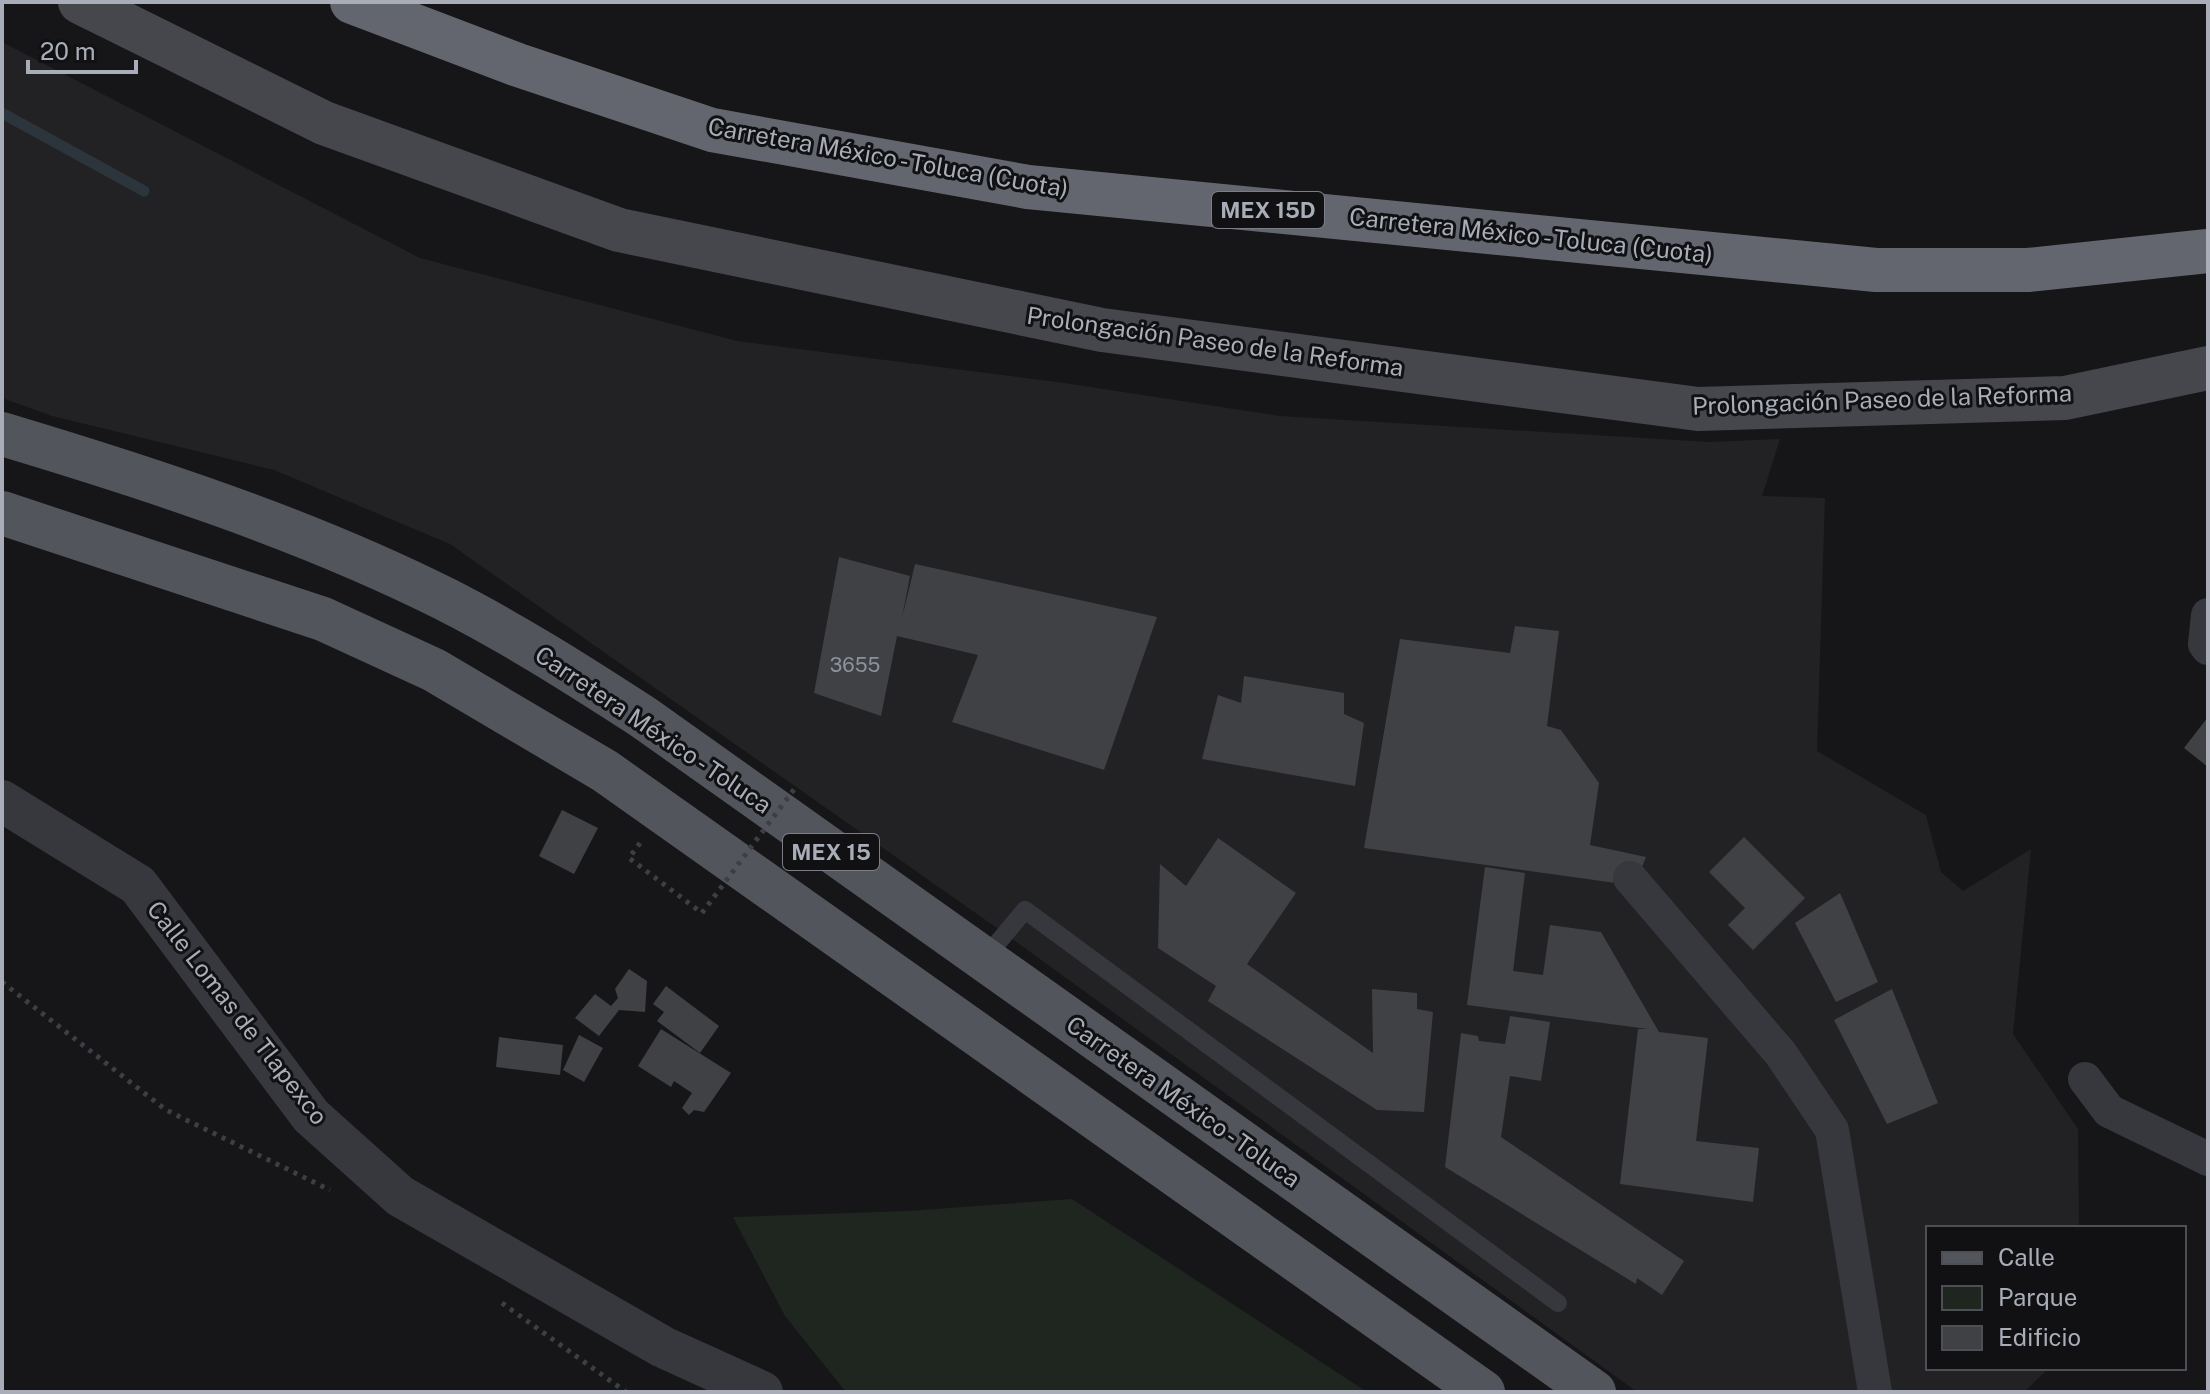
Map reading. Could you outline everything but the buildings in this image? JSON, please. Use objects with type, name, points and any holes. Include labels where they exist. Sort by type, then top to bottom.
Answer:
[{"type":"highway","name":"Carretera México - Toluca (Cuota)","points":[[352,2],[518,65],[712,130],[1028,187],[1876,270],[2028,270],[2208,251]]},
{"type":"main road","name":"Prolongación Paseo de la Reforma","points":[[80,2],[324,123],[619,230],[1102,330],[1698,409],[2065,398],[2208,368]]},
{"type":"main road","name":"Carretera México - Toluca","points":[[2,434],[214,504],[327,547],[443,598],[537,649],[643,717],[982,961],[1594,1392]]},
{"type":"main road","name":"MEX 15","points":[[2,513],[323,619],[434,670],[605,771],[1483,1392]]},
{"type":"street","points":[[2208,615],[2205,633],[2208,648]]},
{"type":"street","name":"Calle Lomas de Tlapexco","points":[[2,801],[138,885],[311,1116],[400,1196],[663,1347],[762,1392]]},
{"type":"street","points":[[1630,878],[1781,1054],[1832,1130],[1875,1392]]},
{"type":"street","points":[[2085,1079],[2109,1111],[2208,1159]]},
{"type":"lane","points":[[982,961],[1025,910],[1558,1303]]},
{"type":"path","points":[[629,858],[702,913],[795,788]]},
{"type":"path","points":[[2,982],[166,1110],[316,1181],[342,1197]]},
{"type":"path","points":[[498,1300],[626,1392]]},
{"type":"shaded area","points":[[2,42],[420,258],[737,341],[1064,383],[1280,416],[1709,442],[1780,439],[1762,496],[1825,498],[1817,751],[1926,815],[1941,872],[1963,891],[2031,849],[2013,1034],[2078,1129],[2079,1226],[1926,1226],[1926,1370],[2047,1370],[2024,1392],[1637,1392],[1004,933],[450,544],[274,470],[52,416],[2,398]]},
{"type":"green space","points":[[1072,1199],[1367,1392],[846,1392],[785,1316],[733,1217],[908,1211]]},
{"type":"waterway","points":[[2,113],[144,191]]}]
